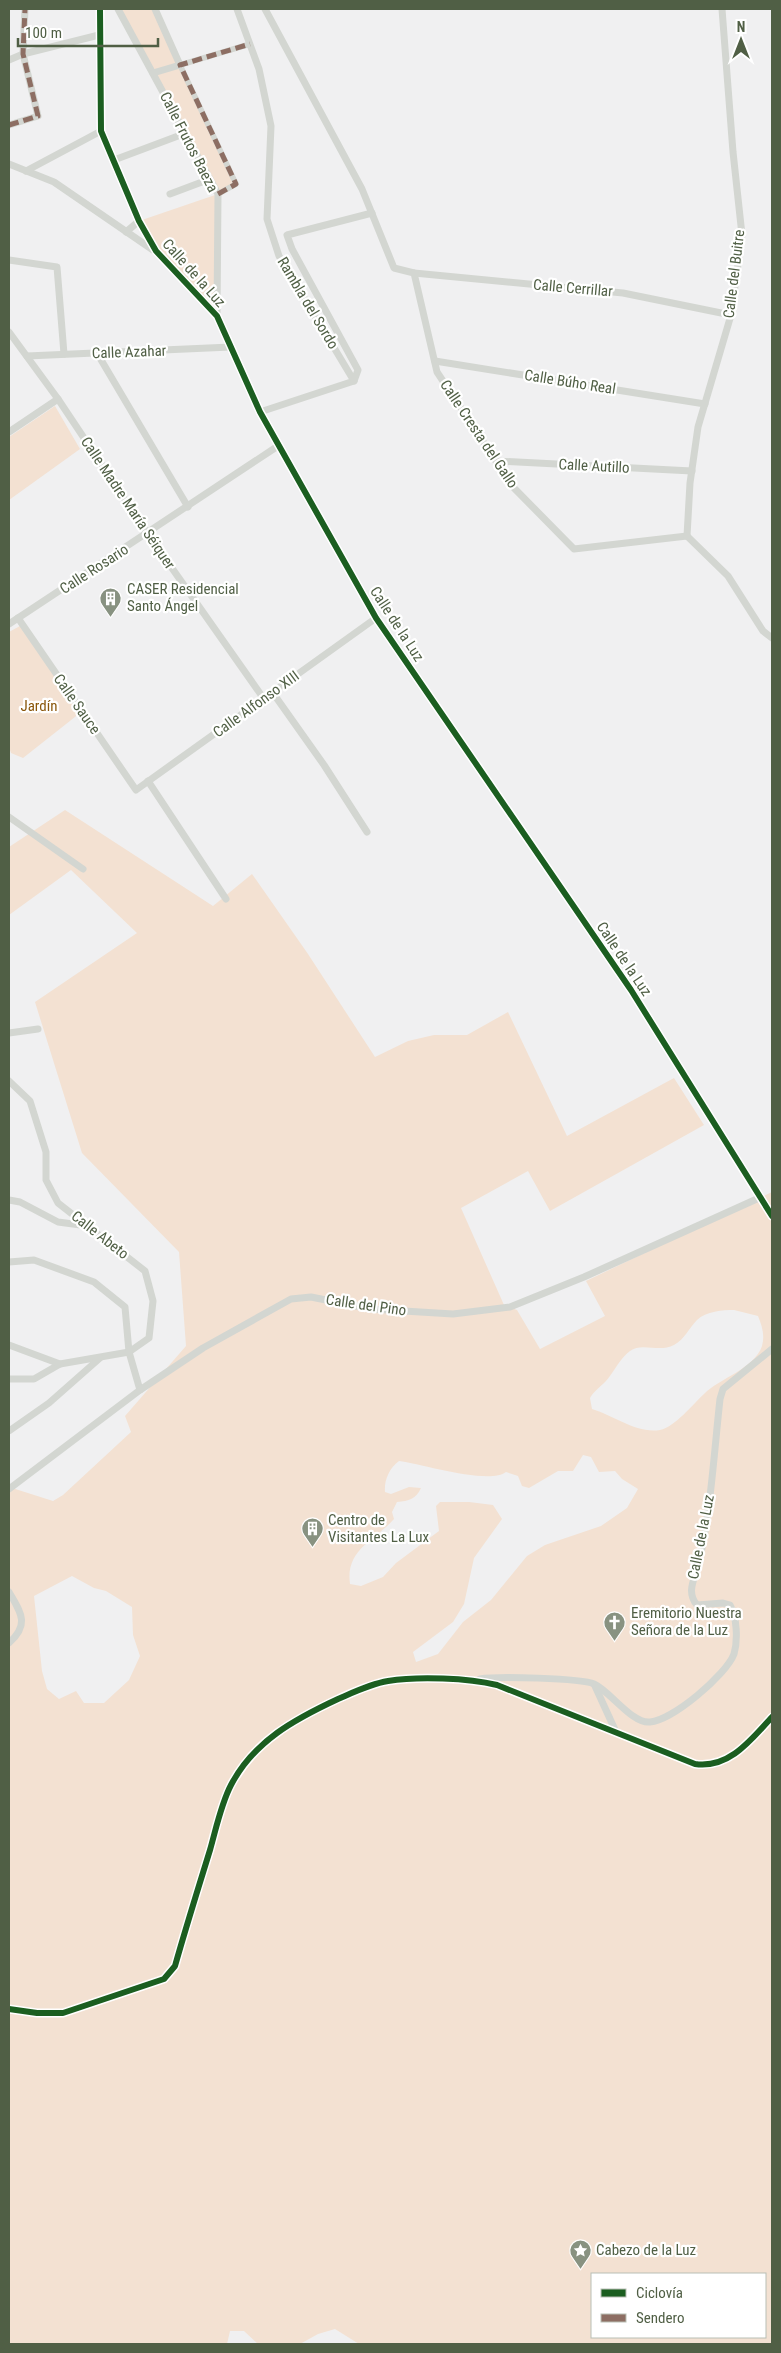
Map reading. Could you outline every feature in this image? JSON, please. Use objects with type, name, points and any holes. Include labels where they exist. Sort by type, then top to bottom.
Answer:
[{"type":"street","points":[[9,125],[38,116],[23,54],[25,9]]},
{"type":"street","name":"Calle de la Luz","points":[[100,9],[101,131],[139,221],[156,251],[217,316],[260,412],[376,618],[630,990],[772,1216]]},
{"type":"street","name":"Calle Frutos Baeza","points":[[118,9],[218,194],[217,316]]},
{"type":"street","points":[[155,9],[236,184],[218,194]]},
{"type":"street","name":"Rambla del Sordo","points":[[237,9],[259,69],[271,126],[267,219],[279,256],[354,381]]},
{"type":"street","points":[[265,9],[362,189],[394,268],[414,273]]},
{"type":"street","name":"Calle del Buitre","points":[[687,536],[698,426],[731,315],[742,235],[732,152],[722,9]]},
{"type":"street","points":[[9,60],[23,54],[100,35]]},
{"type":"street","points":[[153,73],[250,44]]},
{"type":"street","points":[[26,171],[101,131]]},
{"type":"street","points":[[114,160],[186,133]]},
{"type":"street","points":[[9,164],[54,182],[156,251]]},
{"type":"street","points":[[170,194],[210,179]]},
{"type":"street","points":[[260,412],[354,381],[358,370],[292,249],[287,235],[372,213]]},
{"type":"street","points":[[126,232],[139,221]]},
{"type":"street","points":[[9,260],[56,267],[64,354]]},
{"type":"street","name":"Calle Cerrillar","points":[[414,273],[623,293],[731,315]]},
{"type":"street","name":"Calle Cresta del Gallo","points":[[414,273],[438,372],[514,488],[574,549],[687,536]]},
{"type":"street","name":"Calle Madre María Séiquer","points":[[10,336],[58,399],[148,534],[264,699]]},
{"type":"street","name":"Calle Azahar","points":[[27,356],[231,348]]},
{"type":"street","points":[[97,353],[188,507]]},
{"type":"street","name":"Calle Búho Real","points":[[435,360],[705,404]]},
{"type":"street","points":[[10,428],[58,399]]},
{"type":"street","name":"Calle Rosario","points":[[9,624],[148,534],[278,446]]},
{"type":"street","name":"Calle Autillo","points":[[496,461],[692,471]]},
{"type":"street","points":[[687,536],[728,576],[763,631],[772,638]]},
{"type":"street","name":"Calle Sauce","points":[[18,618],[136,790]]},
{"type":"street","name":"Calle Alfonso XIII","points":[[136,790],[376,618]]},
{"type":"street","points":[[272,693],[324,765],[367,832]]},
{"type":"street","points":[[148,781],[226,899]]},
{"type":"street","points":[[9,817],[83,869]]},
{"type":"street","points":[[9,1033],[38,1029]]},
{"type":"street","name":"Calle Abeto","points":[[9,1081],[30,1100],[46,1152],[46,1180],[58,1203],[145,1270],[153,1301],[149,1338],[129,1352]]},
{"type":"street","name":"Calle del Pino","points":[[9,1489],[140,1390],[203,1348],[291,1300],[310,1297],[371,1309],[453,1314],[510,1307],[584,1277],[759,1198]]},
{"type":"street","points":[[9,1200],[20,1202],[58,1222],[91,1227]]},
{"type":"street","points":[[9,1262],[34,1260],[94,1282],[125,1307],[129,1352],[140,1390]]},
{"type":"street","points":[[9,1345],[60,1364]]},
{"type":"street","name":"Calle de la Luz","points":[[594,1684],[640,1720],[650,1722],[687,1704],[726,1667],[734,1654],[736,1640],[735,1613],[730,1606],[723,1603],[697,1605],[692,1599],[690,1591],[699,1563],[723,1388],[772,1348]]},
{"type":"street","points":[[9,1378],[34,1378],[60,1364],[129,1352]]},
{"type":"street","points":[[9,1431],[49,1404],[100,1357]]},
{"type":"street","points":[[9,1592],[22,1614],[22,1624],[18,1635],[9,1642]]},
{"type":"street","points":[[9,2009],[37,2014],[63,2013],[164,1979],[175,1966],[230,1786],[244,1764],[271,1735],[303,1715],[369,1685],[389,1681],[475,1680],[489,1678],[546,1679],[594,1684],[616,1732]]},
{"type":"street","points":[[475,1680],[497,1685],[695,1764],[710,1765],[727,1760],[746,1744],[772,1717]]},
{"type":"green space","points":[[118,9],[155,9],[236,184],[218,194]]},
{"type":"green space","points":[[218,194],[217,316],[156,251],[139,221]]},
{"type":"green space","points":[[55,406],[80,449],[9,500],[9,437]]},
{"type":"green space","name":"Jardín","points":[[20,626],[80,713],[23,758],[11,753],[9,747],[9,632]]},
{"type":"green space","points":[[65,810],[213,906],[252,874],[308,954],[375,1057],[408,1041],[434,1035],[467,1035],[508,1012],[567,1136],[674,1078],[704,1125],[550,1211],[528,1171],[461,1208],[504,1305],[517,1310],[540,1349],[605,1316],[586,1281],[772,1192],[772,2344],[359,2344],[335,2329],[318,2334],[300,2344],[258,2344],[244,2331],[230,2331],[227,2344],[9,2344],[9,1487],[53,1501],[63,1495],[131,1432],[125,1416],[186,1346],[179,1252],[82,1153],[35,1002],[137,933],[71,870],[9,915],[9,847]],"holes":[[[734,1310],[758,1316],[763,1331],[762,1346],[758,1354],[744,1367],[711,1388],[672,1425],[660,1430],[643,1429],[592,1409],[590,1398],[630,1351],[640,1347],[662,1348],[674,1345],[681,1340],[701,1317],[715,1312]],[[583,1455],[591,1457],[599,1472],[615,1471],[622,1479],[638,1489],[627,1508],[601,1526],[545,1545],[527,1556],[491,1600],[463,1622],[438,1654],[416,1662],[413,1652],[453,1622],[464,1604],[474,1558],[502,1519],[493,1505],[469,1502],[440,1502],[436,1506],[439,1531],[396,1563],[383,1577],[361,1586],[350,1584],[352,1562],[357,1554],[363,1546],[394,1519],[392,1512],[397,1502],[412,1499],[421,1488],[409,1487],[391,1494],[385,1492],[388,1475],[392,1467],[399,1461],[471,1475],[497,1475],[506,1472],[518,1476],[522,1486],[529,1488],[558,1471],[573,1471]],[[72,1576],[94,1588],[106,1591],[132,1607],[133,1635],[140,1656],[129,1680],[104,1703],[84,1703],[76,1691],[59,1699],[47,1689],[42,1671],[34,1596]]]},
{"type":"marked path","points":[[9,125],[38,116],[23,54],[25,9]]},
{"type":"marked path","points":[[218,194],[236,184],[180,65],[250,44]]},
{"type":"cycle path","points":[[100,9],[101,131],[139,221],[156,251],[217,316],[260,412],[376,618],[631,990],[772,1216]]},
{"type":"cycle path","points":[[9,2009],[37,2013],[63,2013],[164,1979],[175,1966],[227,1792],[240,1769],[264,1744],[291,1723],[362,1688],[400,1679],[428,1678],[458,1679],[497,1685],[695,1764],[718,1762],[729,1757],[747,1743],[772,1717]]},
{"type":"place","name":"CASER Residencial Santo Ángel","points":[[111,617]]},
{"type":"place","name":"Centro de Visitantes La Lux","points":[[312,1548]]},
{"type":"place","name":"Eremitorio Nuestra Señora de la Luz","points":[[615,1641]]},
{"type":"place","name":"Cabezo de la Luz","points":[[580,2269]]}]
